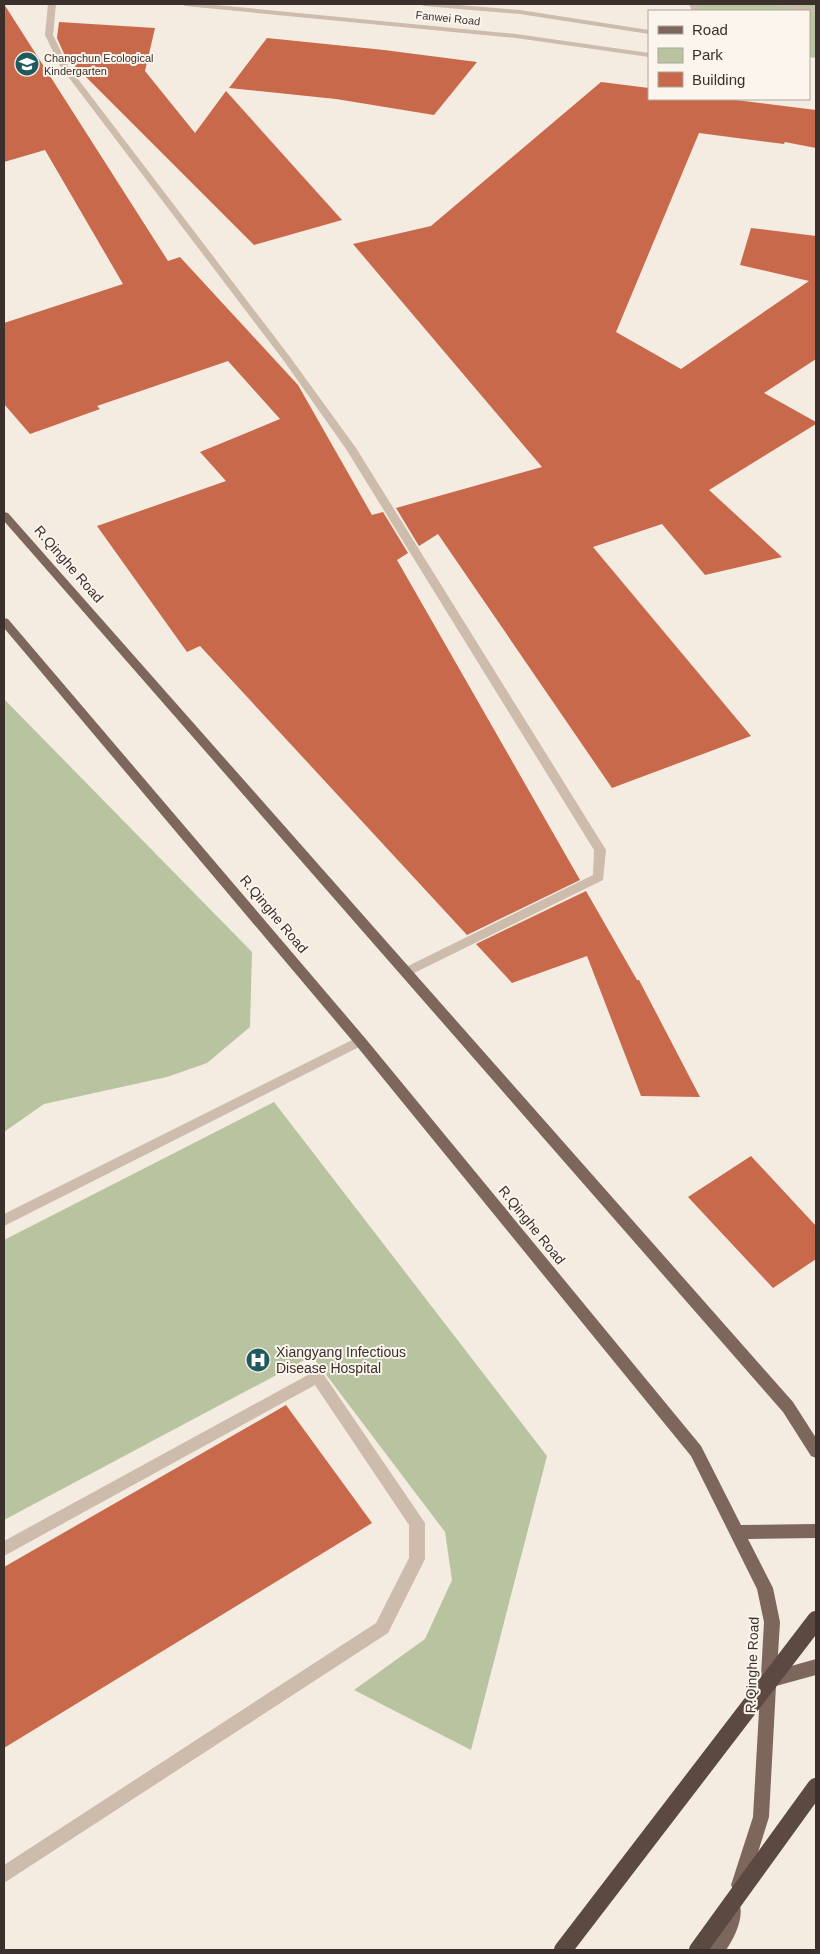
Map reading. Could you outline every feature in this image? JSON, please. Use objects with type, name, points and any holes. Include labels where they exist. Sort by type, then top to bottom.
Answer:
[{"type":"highway","points":[[564,1950],[816,1620]]},
{"type":"highway","points":[[698,1950],[816,1787]]},
{"type":"main road","name":"R.Qinghe Road","points":[[4,515],[788,1407],[816,1451]]},
{"type":"main road","name":"R.Qinghe Road","points":[[4,621],[360,1041],[696,1451],[765,1588],[772,1622],[761,1817],[724,1937],[715,1950]]},
{"type":"main road","points":[[737,1532],[816,1531]]},
{"type":"main road","points":[[769,1680],[816,1666]]},
{"type":"street","points":[[52,4],[49,35],[64,66],[287,358],[351,448],[600,850],[599,877],[406,972]]},
{"type":"street","name":"Fanwei Road","points":[[185,4],[516,36],[648,55]]},
{"type":"street","name":"Fanwei Road","points":[[424,4],[520,12],[648,32]]},
{"type":"street","points":[[774,4],[816,11]]},
{"type":"street","points":[[4,1220],[360,1041]]},
{"type":"street","points":[[4,1549],[317,1376],[418,1523],[417,1559],[382,1628],[4,1875]]},
{"type":"green space","points":[[693,4],[816,4],[816,58],[810,57],[810,10],[696,10]]},
{"type":"green space","points":[[4,699],[252,952],[250,1027],[207,1063],[167,1077],[44,1104],[4,1132]]},
{"type":"green space","points":[[274,1102],[547,1456],[471,1750],[354,1690],[425,1639],[452,1580],[445,1532],[312,1356],[4,1520],[4,1240]]},
{"type":"building","points":[[4,4],[168,261],[180,257],[298,385],[372,515],[383,512],[408,553],[397,560],[580,880],[467,935],[200,646],[187,652],[97,526],[226,481],[200,452],[280,419],[228,361],[97,406],[100,409],[30,434],[4,404],[4,323],[123,284],[45,150],[4,162]]},
{"type":"building","points":[[59,22],[155,28],[145,71],[195,133],[226,91],[342,220],[254,245],[65,56],[57,38]]},
{"type":"building","points":[[267,38],[477,62],[434,115],[336,99],[229,88]]},
{"type":"building","points":[[601,82],[648,88],[648,100],[736,100],[816,110],[816,148],[785,142],[784,144],[699,133],[616,332],[681,369],[809,281],[740,265],[751,228],[816,236],[816,359],[764,393],[816,422],[816,424],[709,490],[782,557],[705,575],[662,524],[593,547],[751,736],[612,788],[438,534],[419,546],[396,508],[542,467],[353,244],[431,226]]},
{"type":"building","points":[[586,891],[637,980],[639,980],[700,1097],[641,1096],[587,956],[512,983],[476,944]]},
{"type":"building","points":[[751,1156],[816,1226],[816,1259],[773,1288],[688,1197]]},
{"type":"building","points":[[286,1405],[372,1523],[4,1748],[4,1567]]},
{"type":"place","name":"Changchun Ecological Kindergarten","points":[[27,64]]},
{"type":"place","name":"Xiangyang Infectious Disease Hospital","points":[[258,1360]]}]
